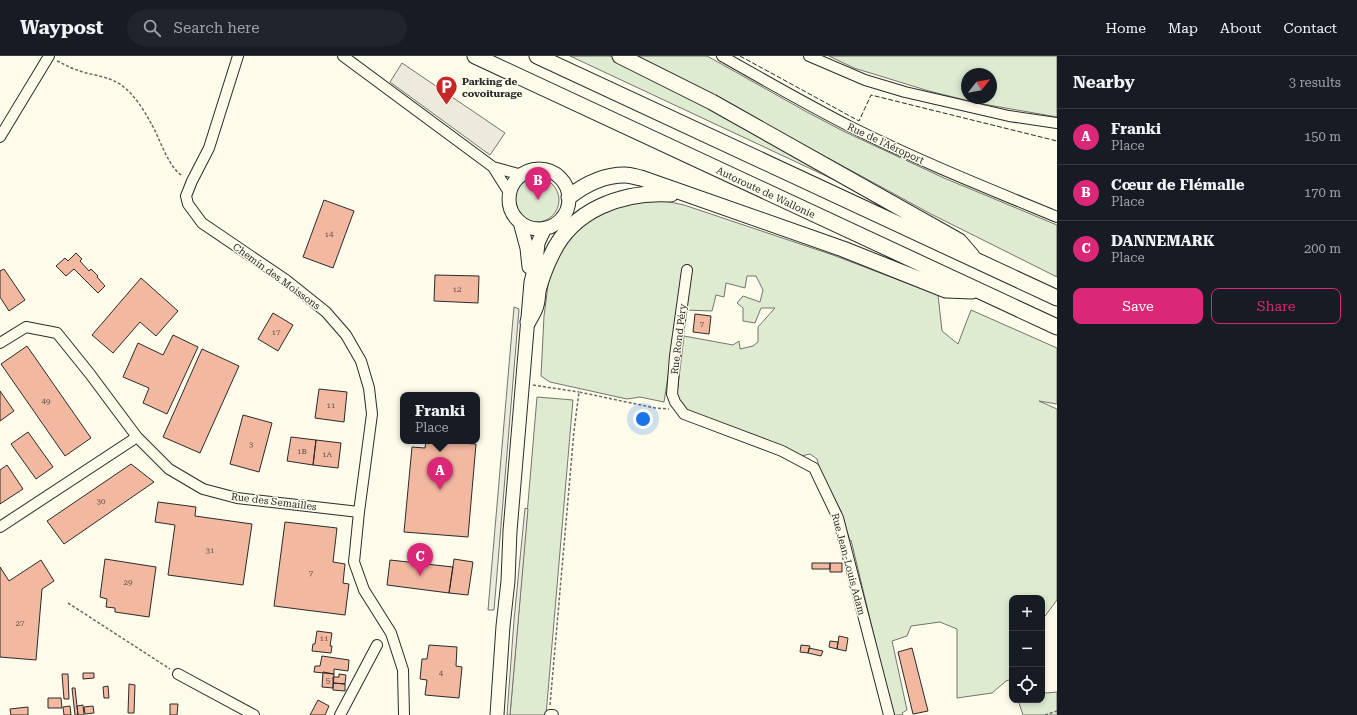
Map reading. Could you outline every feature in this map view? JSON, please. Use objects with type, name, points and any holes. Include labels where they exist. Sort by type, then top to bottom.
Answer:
[{"type":"highway","name":"Autoroute de Wallonie","points":[[475,56],[1057,327]]},
{"type":"highway","points":[[537,56],[1057,298]]},
{"type":"highway","points":[[620,56],[712,102],[959,241],[975,260]]},
{"type":"highway","points":[[569,197],[579,189],[609,177],[625,175],[641,178],[843,249],[946,290],[981,292]]},
{"type":"highway","points":[[528,322],[536,306],[539,288],[551,254],[575,222],[593,210],[610,202],[638,194],[673,194],[699,199]]},
{"type":"main road","points":[[539,169],[554,173],[564,183],[569,197],[568,208],[563,217],[555,224],[545,228],[532,228],[520,222],[514,215],[511,208],[510,194],[514,183],[522,175],[532,170],[539,169]]},
{"type":"main road","points":[[520,222],[527,248],[531,282]]},
{"type":"main road","points":[[497,715],[502,626],[508,581],[510,530],[531,282],[536,262],[538,243],[545,228]]},
{"type":"street","name":"Chemin des Moissons","points":[[238,56],[209,148],[192,181],[186,196],[187,200],[193,212],[202,223],[286,280],[326,312],[346,335],[361,361],[369,388],[372,414],[354,562],[364,590],[391,633],[403,670],[404,715]]},
{"type":"street","points":[[343,56],[493,167],[522,175]]},
{"type":"street","name":"Rue de l'Aéroport","points":[[722,56],[794,97],[895,148],[1057,217]]},
{"type":"street","points":[[809,56],[865,80],[906,92],[1009,116],[1057,123]]},
{"type":"street","points":[[0,137],[48,57]]},
{"type":"street","points":[[493,167],[510,194]]},
{"type":"street","name":"Rue Rond Péry","points":[[678,407],[672,394],[675,356],[687,270]]},
{"type":"street","name":"Rue des Semailles","points":[[0,344],[26,327],[57,333],[137,437],[169,469],[204,489],[237,498],[359,512]]},
{"type":"street","name":"Rue Jean-Louis Adam","points":[[678,407],[684,414],[782,451],[814,468],[838,518],[889,715]]},
{"type":"street","points":[[0,527],[137,437]]},
{"type":"street","points":[[340,715],[376,645]]},
{"type":"street","points":[[178,674],[254,715]]},
{"type":"path","points":[[48,57],[77,70],[114,81],[125,88],[139,104],[151,123],[173,167],[179,174],[192,181]]},
{"type":"path","points":[[522,383],[579,392],[655,408],[666,409],[678,407]]},
{"type":"path","points":[[551,715],[573,437],[579,392]]},
{"type":"path","points":[[68,603],[178,674]]},
{"type":"path","points":[[1045,715],[1057,711]]},
{"type":"green space","points":[[570,56],[611,56],[675,89],[873,198]]},
{"type":"green space","points":[[637,56],[707,56],[843,131],[944,178],[1057,225],[1057,277],[931,214],[729,104]]},
{"type":"green space","points":[[829,56],[1057,56],[1057,117],[983,104],[997,104],[997,68],[961,68],[961,99],[929,91],[854,68]]},
{"type":"green space","points":[[537,178],[549,182],[555,188],[559,200],[555,212],[549,218],[537,222],[525,218],[519,212],[515,200],[519,188],[525,182]]},
{"type":"green space","points":[[630,201],[665,201],[684,205],[833,255],[938,295],[942,331],[958,344],[971,310],[1057,348],[1057,404],[1039,401],[1057,409],[1057,600],[1045,616],[1045,595],[1009,595],[1009,680],[992,693],[957,698],[957,629],[940,622],[911,626],[907,636],[892,641],[907,710],[902,713],[903,715],[893,715],[851,540],[850,541],[841,511],[821,474],[817,459],[810,454],[801,456],[686,411],[679,402],[677,394],[684,336],[733,345],[739,341],[740,349],[753,346],[758,342],[758,327],[775,308],[761,308],[755,323],[743,321],[743,308],[737,303],[743,296],[760,302],[763,290],[756,276],[747,276],[745,288],[726,283],[724,297],[716,295],[712,311],[686,310],[683,281],[664,402],[640,397],[627,399],[550,382],[541,376],[544,316],[550,270],[576,227]]},
{"type":"green space","points":[[537,397],[573,400],[546,715],[510,715]]},
{"type":"green space","points":[[1045,692],[1057,692],[1057,715],[1023,715],[1019,703],[1045,703]]},
{"type":"shaded area","name":"Parking de covoiturage","points":[[402,63],[505,133],[490,155],[390,82]]},
{"type":"shaded area","points":[[514,307],[519,309],[494,610],[488,610]]},
{"type":"shaded area","points":[[525,508],[528,509],[510,715],[507,715],[514,620]]},
{"type":"building","points":[[324,200],[354,211],[333,268],[303,257]]},
{"type":"building","points":[[76,253],[82,259],[80,261],[89,271],[91,269],[98,276],[97,277],[105,286],[98,293],[74,269],[66,276],[56,266],[65,258],[68,261]]},
{"type":"building","points":[[4,269],[25,300],[9,311],[0,297],[0,271]]},
{"type":"building","points":[[435,275],[479,276],[478,303],[434,301]]},
{"type":"building","points":[[141,278],[178,311],[156,336],[140,322],[113,353],[92,335]]},
{"type":"building","points":[[273,313],[293,325],[278,351],[258,339]]},
{"type":"building","points":[[695,314],[711,316],[709,334],[693,332]]},
{"type":"building","points":[[173,335],[198,347],[167,414],[143,403],[149,388],[123,377],[138,343],[163,355]]},
{"type":"building","points":[[27,346],[91,438],[65,456],[1,364]]},
{"type":"building","points":[[202,349],[239,366],[200,453],[163,437]]},
{"type":"building","points":[[319,389],[347,392],[344,422],[315,418]]},
{"type":"building","points":[[0,391],[14,411],[0,421]]},
{"type":"building","points":[[243,415],[272,423],[259,472],[230,464]]},
{"type":"building","points":[[28,432],[53,467],[36,479],[11,444]]},
{"type":"building","points":[[291,437],[316,440],[313,465],[287,461]]},
{"type":"building","points":[[316,440],[341,443],[338,468],[313,465]]},
{"type":"building","points":[[426,444],[476,444],[468,537],[404,532],[412,447],[425,448]]},
{"type":"building","points":[[131,464],[154,482],[64,544],[47,521]]},
{"type":"building","points":[[7,465],[23,489],[0,504],[0,470]]},
{"type":"building","points":[[158,502],[196,507],[195,516],[252,524],[243,585],[168,575],[175,525],[155,522]]},
{"type":"building","points":[[285,522],[337,528],[333,562],[345,564],[343,583],[349,584],[345,615],[274,606]]},
{"type":"building","points":[[105,559],[156,567],[149,617],[115,612],[115,608],[106,607],[107,599],[100,597]]},
{"type":"building","points":[[454,559],[473,562],[468,595],[449,593]]},
{"type":"building","points":[[41,560],[54,581],[42,589],[36,660],[0,657],[0,567],[9,581]]},
{"type":"building","points":[[390,560],[453,567],[449,593],[387,585]]},
{"type":"building","points":[[812,563],[830,563],[830,569],[812,569]]},
{"type":"building","points":[[830,563],[842,563],[842,572],[830,572]]},
{"type":"building","points":[[317,631],[332,633],[330,646],[332,646],[331,653],[312,651],[313,644],[315,644]]},
{"type":"building","points":[[839,636],[848,638],[846,651],[837,649]]},
{"type":"building","points":[[830,641],[838,642],[837,649],[829,647]]},
{"type":"building","points":[[429,645],[457,647],[456,666],[462,667],[459,698],[425,695],[427,680],[420,679],[422,659],[427,659]]},
{"type":"building","points":[[801,645],[810,646],[808,653],[800,652]]},
{"type":"building","points":[[809,648],[823,651],[821,656],[808,653]]},
{"type":"building","points":[[912,648],[928,711],[913,714],[898,652]]},
{"type":"building","points":[[322,656],[349,660],[348,671],[334,669],[334,674],[314,672],[315,666],[320,666]]},
{"type":"building","points":[[323,672],[334,674],[333,688],[322,687]]},
{"type":"building","points":[[83,673],[94,673],[94,678],[83,679]]},
{"type":"building","points":[[62,674],[68,674],[69,699],[64,699]]},
{"type":"building","points":[[339,674],[346,675],[345,684],[333,683],[333,677],[339,677]]},
{"type":"building","points":[[333,683],[345,684],[345,691],[333,690]]},
{"type":"building","points":[[129,684],[135,685],[134,713],[128,713]]},
{"type":"building","points":[[108,686],[109,698],[104,698],[103,687]]},
{"type":"building","points":[[72,688],[75,688],[78,715],[75,715]]},
{"type":"building","points":[[48,698],[61,698],[62,708],[48,708]]},
{"type":"building","points":[[318,700],[329,706],[325,715],[310,715]]},
{"type":"building","points":[[170,704],[178,704],[177,715],[170,715]]},
{"type":"building","points":[[83,705],[84,715],[78,715],[77,706]]},
{"type":"building","points":[[70,706],[71,715],[64,715],[63,707]]},
{"type":"building","points":[[93,706],[94,713],[85,714],[84,707]]},
{"type":"building","points":[[28,707],[28,715],[11,715],[10,709]]},
{"type":"fence","points":[[740,56],[859,121],[871,95],[1057,141]]},
{"type":"place","name":"Parking de covoiturage","points":[[446,106]]},
{"type":"place","name":"Cœur de Flémalle","points":[[538,200]]},
{"type":"place","name":"Franki","points":[[440,490]]},
{"type":"place","name":"DANNEMARK","points":[[420,576]]}]
